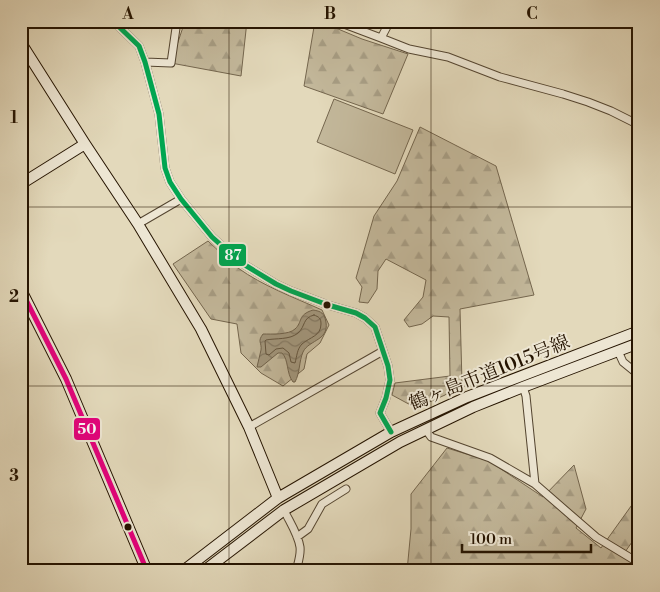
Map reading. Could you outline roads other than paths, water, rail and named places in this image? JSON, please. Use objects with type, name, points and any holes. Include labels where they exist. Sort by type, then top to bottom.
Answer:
[{"type":"street","points":[[113,21],[139,46],[145,62],[159,114],[165,168],[170,182],[181,199],[212,237],[240,262],[276,284],[328,305],[356,313],[375,326],[388,366],[390,380],[380,413],[390,432]]},
{"type":"street","points":[[145,62],[171,63],[177,21]]},
{"type":"street","points":[[336,21],[409,49],[448,57],[500,77],[588,102],[639,125]]},
{"type":"street","points":[[381,38],[390,21]]},
{"type":"street","points":[[21,43],[138,224],[201,329],[249,428],[278,498]]},
{"type":"street","points":[[21,184],[85,144]]},
{"type":"street","points":[[138,224],[181,199]]},
{"type":"street","points":[[21,290],[66,380],[148,571]]},
{"type":"street","name":"鶴ヶ島市道1015号線","points":[[183,571],[278,498],[390,432],[467,397],[639,331]]},
{"type":"street","name":"鶴ヶ島市道1015号線","points":[[204,571],[284,510],[400,442],[473,407],[639,343]]},
{"type":"street","points":[[249,428],[383,351]]},
{"type":"street","points":[[618,351],[622,362],[639,375]]},
{"type":"street","points":[[523,387],[526,396],[534,484]]},
{"type":"street","points":[[426,430],[431,437],[490,458],[534,484],[596,537],[639,563]]},
{"type":"street","points":[[297,537],[308,529],[322,504],[346,489]]},
{"type":"street","points":[[284,510],[297,537],[300,548],[296,571]]},
{"type":"water","points":[[313,310],[320,312],[324,316],[325,331],[319,339],[310,344],[303,352],[295,382],[293,382],[289,375],[286,359],[282,353],[278,353],[261,367],[257,367],[261,350],[260,339],[263,334],[280,334],[292,331],[302,316]]}]
